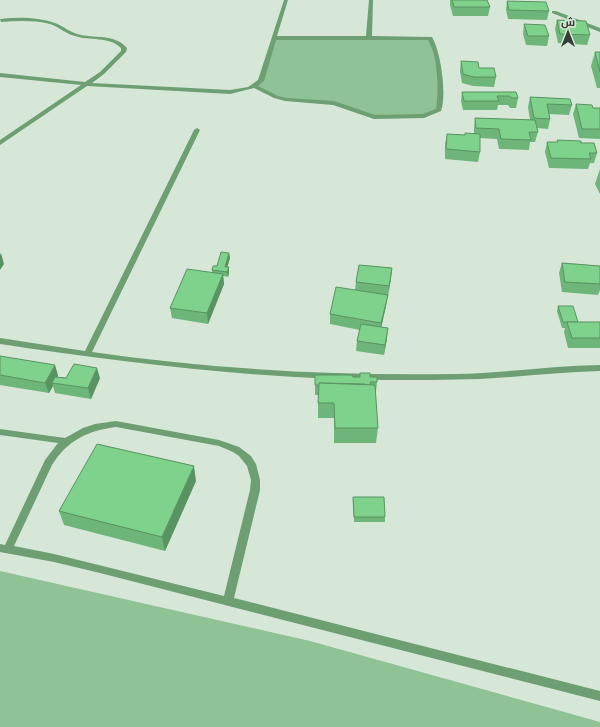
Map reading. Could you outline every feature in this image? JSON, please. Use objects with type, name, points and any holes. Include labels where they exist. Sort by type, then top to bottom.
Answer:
[{"type":"street","points":[[0,75],[85,84],[230,92],[254,87],[261,82],[286,0]]},
{"type":"street","points":[[369,38],[371,0]]},
{"type":"street","points":[[554,12],[600,30]]},
{"type":"street","points":[[0,143],[102,72],[124,51],[122,45],[105,39],[73,34],[59,25],[45,22],[1,20]]},
{"type":"street","points":[[254,87],[276,97],[287,100],[334,103],[374,117],[424,116],[439,110],[441,100],[435,45],[430,38],[275,38]]},
{"type":"street","points":[[87,354],[196,130]]},
{"type":"street","points":[[0,341],[87,354],[240,371],[384,377],[480,376],[570,368],[600,368]]},
{"type":"street","points":[[228,602],[255,490],[256,477],[252,465],[244,454],[233,447],[219,443],[116,424],[89,428],[76,434],[55,451],[4,548],[54,558],[228,602],[600,696]]},
{"type":"street","points":[[0,432],[65,442]]},
{"type":"green space","points":[[275,38],[430,38],[439,77],[439,110],[424,116],[374,117],[341,105],[287,100],[255,87],[261,81]]},
{"type":"green space","points":[[0,571],[310,641],[600,722],[600,727],[0,727]]},
{"type":"building","points":[[452,0],[487,0],[490,7],[454,7]]},
{"type":"building","points":[[507,1],[546,2],[549,11],[509,10]]},
{"type":"building","points":[[557,20],[586,21],[590,35],[560,34]]},
{"type":"building","points":[[524,24],[545,25],[549,36],[528,36]]},
{"type":"building","points":[[595,52],[600,52],[600,72]]},
{"type":"building","points":[[461,61],[478,62],[479,68],[494,68],[496,77],[474,77],[463,74]]},
{"type":"building","points":[[462,92],[516,92],[518,98],[512,98],[510,96],[497,96],[499,101],[464,101]]},
{"type":"building","points":[[530,97],[570,99],[572,105],[547,104],[550,119],[534,118]]},
{"type":"building","points":[[576,104],[592,105],[593,108],[600,108],[600,129],[582,129]]},
{"type":"building","points":[[475,118],[535,120],[538,132],[529,132],[531,140],[501,139],[499,129],[476,128]]},
{"type":"building","points":[[465,133],[480,134],[480,152],[446,149],[447,134],[465,135]]},
{"type":"building","points":[[557,140],[594,143],[597,153],[589,153],[591,159],[551,158],[547,142],[558,142]]},
{"type":"building","points":[[221,252],[229,253],[225,267],[229,267],[227,272],[212,270],[213,266],[217,266]]},
{"type":"building","points":[[562,263],[600,266],[600,284],[565,282]]},
{"type":"building","points":[[359,265],[392,268],[389,286],[356,282]]},
{"type":"building","points":[[187,269],[223,274],[207,313],[170,308]]},
{"type":"building","points":[[336,287],[388,295],[381,323],[330,314]]},
{"type":"building","points":[[558,306],[573,306],[578,322],[563,322]]},
{"type":"building","points":[[567,322],[600,322],[600,338],[572,338]]},
{"type":"building","points":[[361,324],[388,328],[385,345],[357,341]]},
{"type":"building","points":[[0,356],[55,365],[45,383],[0,375]]},
{"type":"building","points":[[74,364],[97,368],[88,388],[52,383],[55,377],[66,378]]},
{"type":"building","points":[[360,373],[370,373],[370,377],[377,377],[377,382],[370,382],[371,385],[319,383],[319,385],[315,385],[315,375],[352,375],[353,377],[360,377]]},
{"type":"building","points":[[319,383],[375,385],[378,428],[335,428],[334,403],[318,403]]},
{"type":"building","points":[[97,444],[194,466],[162,537],[59,511]]},
{"type":"building","points":[[353,497],[384,497],[385,517],[354,517]]}]
